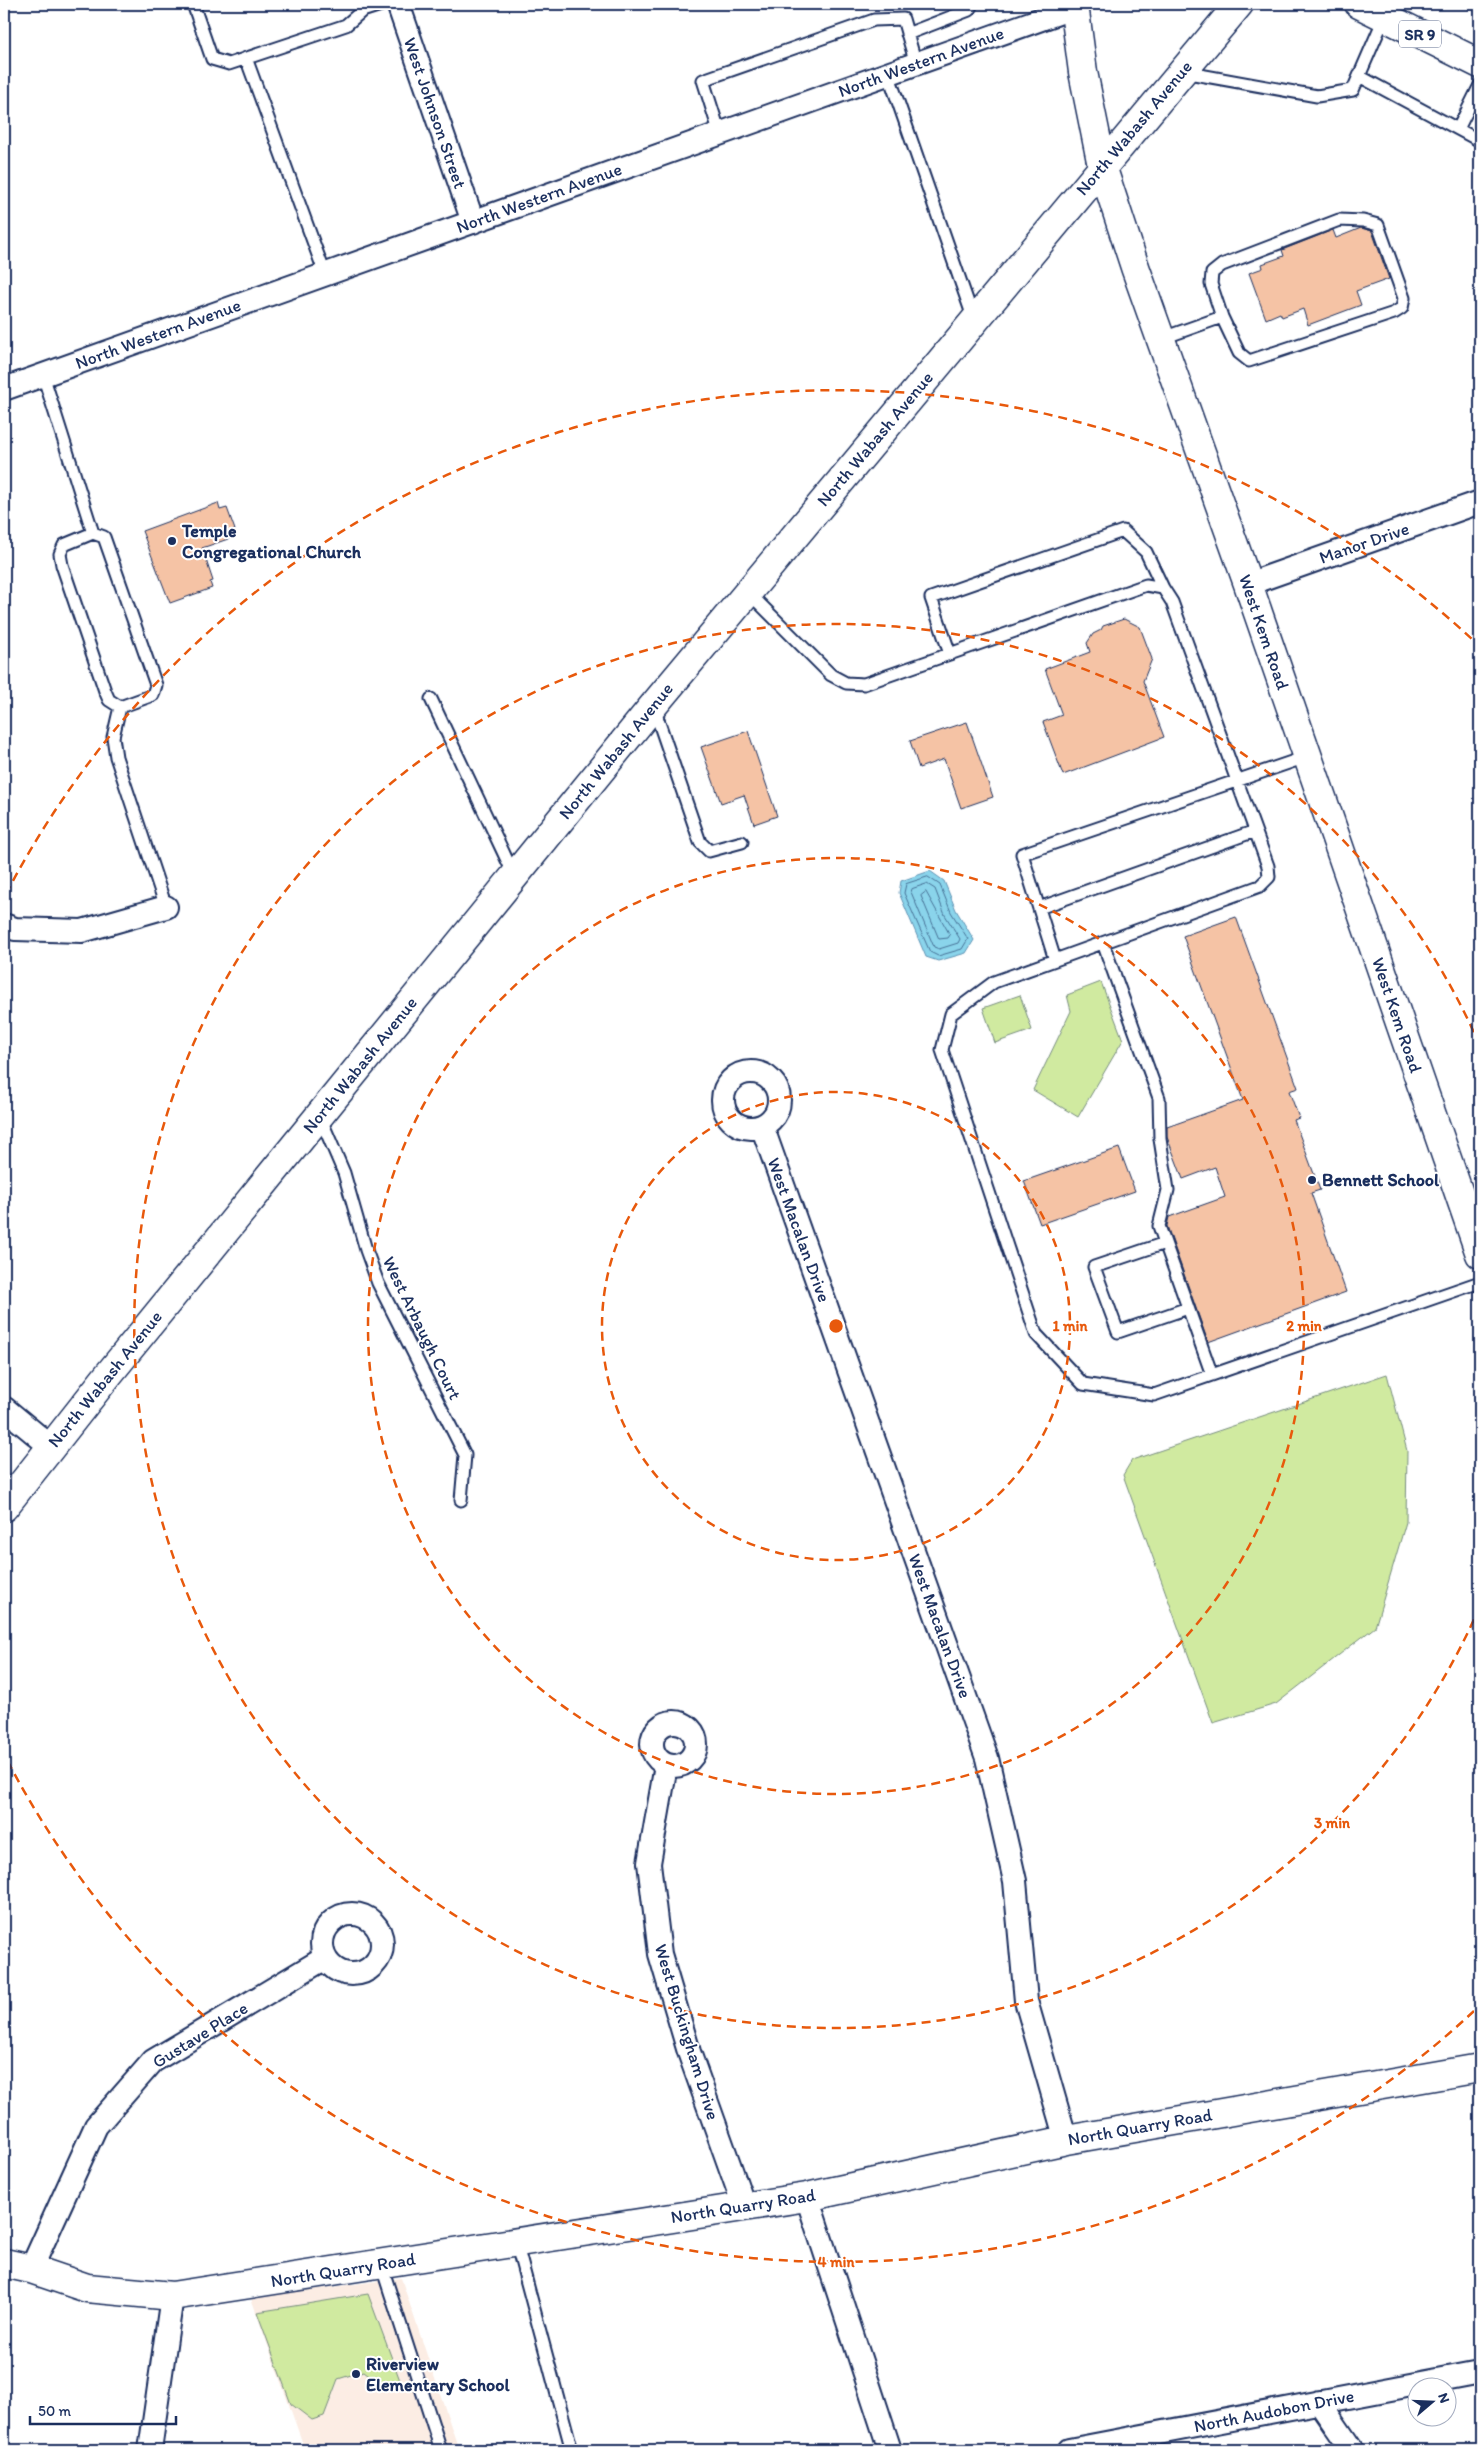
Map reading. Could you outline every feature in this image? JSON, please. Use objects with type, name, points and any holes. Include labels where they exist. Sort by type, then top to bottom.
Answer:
[{"type":"main road","name":"North Wabash Avenue","points":[[4,1507],[50,1446],[653,706],[1239,4]]},
{"type":"main road","name":"SR 9","points":[[1359,4],[1480,64]]},
{"type":"main road","name":"West Kem Road","points":[[1075,5],[1083,72],[1102,166],[1160,339],[1248,584],[1306,757],[1480,1254]]},
{"type":"main road","name":"North Quarry Road","points":[[4,2263],[31,2269],[87,2288],[172,2296],[744,2206],[807,2198],[1066,2140],[1480,2068]]},
{"type":"street","name":"West Johnson Street","points":[[398,4],[473,222]]},
{"type":"street","name":"North Western Avenue","points":[[5,384],[43,375],[916,64],[1075,5]]},
{"type":"street","name":"Manor Drive","points":[[1248,584],[1480,502]]},
{"type":"street","points":[[4,925],[15,929],[82,931],[166,908]]},
{"type":"street","name":"West Macalan Drive","points":[[762,1126],[987,1758],[1015,1881],[1026,2001],[1066,2140]]},
{"type":"street","points":[[4,1408],[50,1446]]},
{"type":"street","name":"West Buckingham Drive","points":[[666,1765],[649,1862],[660,1954],[689,2052],[744,2206]]},
{"type":"street","name":"Gustave Place","points":[[31,2269],[96,2126],[153,2061],[325,1958]]},
{"type":"street","points":[[807,2198],[890,2450]]},
{"type":"street","points":[[150,2450],[172,2296]]},
{"type":"street","name":"North Audobon Drive","points":[[1069,2450],[1480,2372]]},
{"type":"street","points":[[1319,2402],[1352,2450]]},
{"type":"lane","points":[[193,4],[212,59],[229,64],[346,25],[358,7],[384,4]]},
{"type":"lane","points":[[907,34],[969,10],[972,4]]},
{"type":"lane","points":[[1181,72],[1317,96],[1353,90],[1385,16]]},
{"type":"lane","points":[[720,134],[703,80],[874,20],[903,19],[916,64]]},
{"type":"lane","points":[[246,58],[325,274]]},
{"type":"lane","points":[[888,73],[974,320]]},
{"type":"lane","points":[[1359,76],[1480,141]]},
{"type":"lane","points":[[1458,129],[1480,85]]},
{"type":"lane","points":[[1339,220],[1363,220],[1378,225],[1404,298],[1402,308],[1394,313],[1249,362],[1239,353],[1222,317],[1212,284],[1212,273],[1222,265],[1339,220]]},
{"type":"lane","points":[[1160,339],[1222,317]]},
{"type":"lane","points":[[43,375],[93,533]]},
{"type":"lane","points":[[950,654],[931,598],[1123,530],[1146,552],[1163,588],[1172,602],[1268,866],[1269,877],[1260,886],[994,982],[951,1014],[942,1050],[1036,1334],[1083,1384],[1154,1395],[1480,1282]]},
{"type":"lane","points":[[93,533],[104,537],[156,685],[154,695],[120,706],[109,700],[107,695],[60,554],[64,545],[93,533]]},
{"type":"lane","points":[[748,592],[831,675],[846,683],[864,684],[1146,585],[1163,588]]},
{"type":"lane","points":[[431,699],[515,876]]},
{"type":"lane","points":[[120,706],[113,737],[116,757],[166,908]]},
{"type":"lane","points":[[653,706],[700,842],[709,851],[742,842]]},
{"type":"lane","points":[[1056,960],[1022,854],[1306,757]]},
{"type":"lane","points":[[1039,908],[1255,831]]},
{"type":"lane","points":[[1103,943],[1159,1098],[1160,1139],[1168,1190],[1159,1226],[1212,1375]]},
{"type":"lane","name":"West Arbaugh Court","points":[[320,1115],[344,1173],[366,1250],[378,1283],[465,1455],[461,1500]]},
{"type":"lane","points":[[1165,1243],[1094,1267],[1118,1332],[1188,1308]]},
{"type":"lane","points":[[516,2242],[571,2447],[574,2450]]},
{"type":"lane","points":[[380,2264],[441,2450]]},
{"type":"shaded area","name":"Riverview Elementary School","points":[[401,2278],[459,2450],[305,2450],[251,2298]]},
{"type":"green space","points":[[1101,982],[1123,1040],[1078,1117],[1033,1090],[1071,1011],[1067,995]]},
{"type":"green space","points":[[1020,995],[1032,1030],[995,1043],[983,1008]]},
{"type":"green space","points":[[1387,1374],[1407,1451],[1406,1522],[1375,1627],[1276,1704],[1213,1723],[1123,1475],[1132,1460]]},
{"type":"green space","points":[[368,2294],[401,2383],[386,2388],[364,2371],[338,2379],[324,2416],[312,2420],[291,2404],[257,2312]]},
{"type":"water","points":[[930,871],[944,881],[956,910],[974,940],[966,953],[938,961],[926,957],[899,893],[901,881]]},
{"type":"building","points":[[1361,228],[1372,231],[1389,279],[1356,291],[1361,305],[1308,325],[1303,309],[1282,317],[1280,313],[1266,319],[1249,273],[1263,268],[1262,264],[1284,256],[1282,250],[1333,230],[1336,238]]},
{"type":"building","points":[[218,503],[220,510],[227,508],[235,530],[229,532],[231,538],[202,548],[213,581],[210,582],[212,588],[170,603],[142,531]]},
{"type":"building","points":[[1124,619],[1140,627],[1152,659],[1143,681],[1164,737],[1063,775],[1043,722],[1062,715],[1045,669],[1090,652],[1087,643],[1093,634],[1101,630],[1103,626]]},
{"type":"building","points":[[967,722],[993,797],[961,808],[944,759],[919,768],[910,741]]},
{"type":"building","points":[[748,731],[777,816],[754,824],[744,795],[721,803],[701,747]]},
{"type":"building","points":[[1236,917],[1298,1088],[1289,1091],[1299,1118],[1294,1120],[1320,1190],[1311,1193],[1346,1292],[1208,1342],[1167,1226],[1169,1217],[1225,1197],[1215,1167],[1183,1179],[1167,1137],[1167,1127],[1243,1100],[1183,936]]},
{"type":"building","points":[[1119,1148],[1135,1191],[1040,1224],[1024,1181]]},
{"type":"place","name":"Temple Congregational Church","points":[[172,541]]},
{"type":"place","name":"Bennett School","points":[[1312,1180]]},
{"type":"place","name":"Riverview Elementary School","points":[[356,2374]]}]
